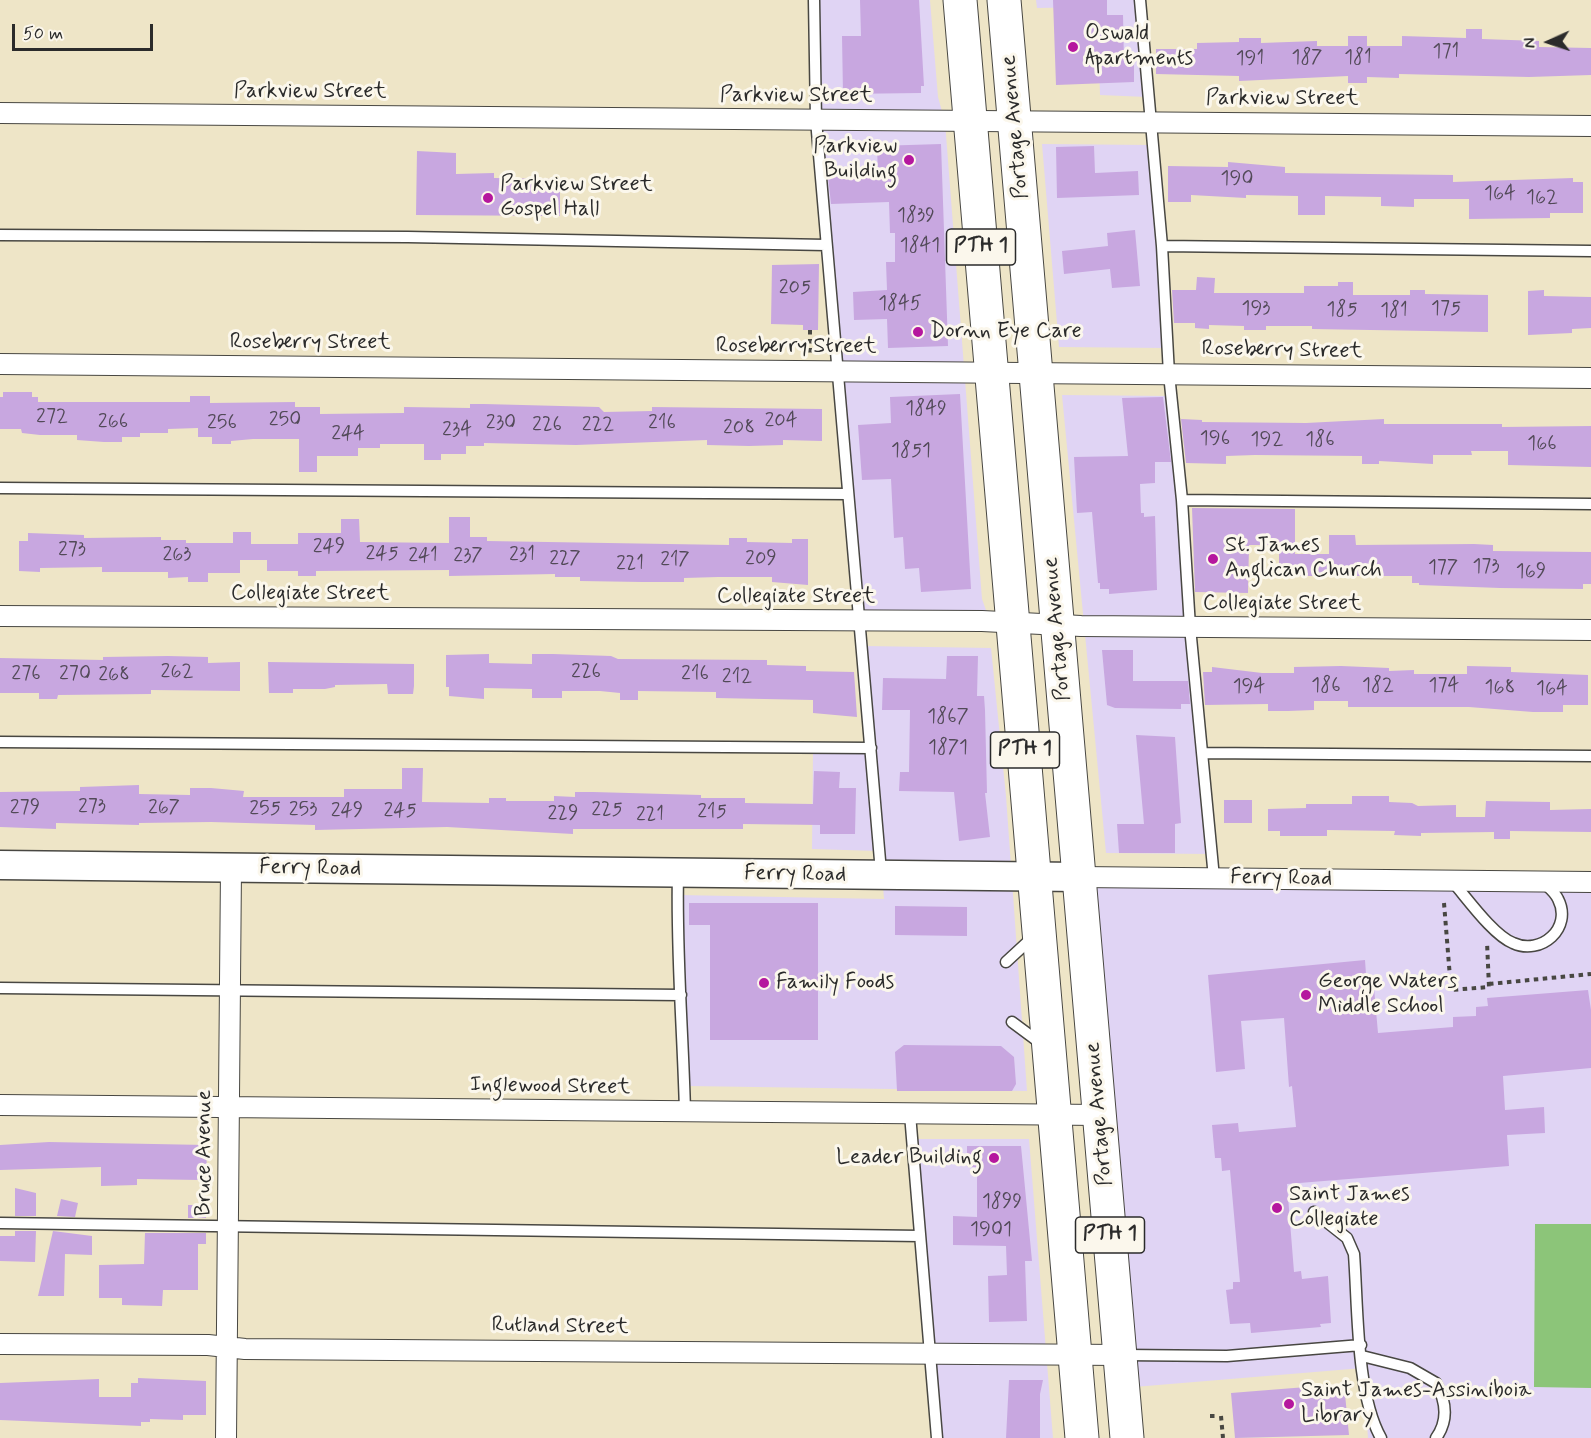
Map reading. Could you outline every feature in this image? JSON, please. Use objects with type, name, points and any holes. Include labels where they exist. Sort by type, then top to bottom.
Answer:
[{"type":"highway","name":"Portage Avenue","points":[[960,0],[1082,1438]]},
{"type":"highway","name":"Portage Avenue","points":[[1004,0],[1126,1438]]},
{"type":"main road","name":"Ferry Road","points":[[0,865],[1079,877]]},
{"type":"street","name":"Parkview Street","points":[[0,113],[1591,126]]},
{"type":"street","name":"Roseberry Street","points":[[0,364],[1591,378]]},
{"type":"street","name":"Collegiate Street","points":[[0,616],[1013,622],[1190,627],[1591,630]]},
{"type":"street","name":"Bruce Avenue","points":[[226,1438],[231,868]]},
{"type":"street","name":"Ferry Road","points":[[1079,877],[1591,882]]},
{"type":"street","name":"Inglewood Street","points":[[0,1105],[1100,1115]]},
{"type":"street","name":"Rutland Street","points":[[0,1344],[227,1346],[244,1349],[1120,1355]]},
{"type":"lane","points":[[814,0],[816,120],[881,876]]},
{"type":"lane","points":[[1140,0],[1162,246],[1169,374],[1182,500],[1190,627],[1214,878]]},
{"type":"lane","points":[[0,235],[408,237],[826,245]]},
{"type":"lane","points":[[1162,246],[1591,251]]},
{"type":"lane","points":[[0,488],[848,495]]},
{"type":"lane","points":[[1182,500],[1591,504]]},
{"type":"lane","points":[[0,742],[871,748]]},
{"type":"lane","points":[[1203,753],[1591,756]]},
{"type":"lane","points":[[678,873],[677,968],[681,995],[685,1112]]},
{"type":"lane","points":[[1452,880],[1497,930],[1515,944],[1525,946],[1545,943],[1553,937],[1562,920],[1561,909],[1554,892],[1543,881]]},
{"type":"lane","points":[[1006,962],[1040,929]]},
{"type":"lane","points":[[0,988],[681,995]]},
{"type":"lane","points":[[1012,1023],[1050,1051]]},
{"type":"lane","points":[[910,1114],[937,1438]]},
{"type":"lane","points":[[1314,1212],[1347,1238],[1354,1254],[1362,1356],[1370,1419],[1381,1438]]},
{"type":"lane","points":[[0,1223],[920,1236]]},
{"type":"lane","points":[[1120,1355],[1227,1356],[1361,1345]]},
{"type":"lane","points":[[1362,1356],[1410,1368],[1436,1383],[1445,1407],[1445,1420],[1436,1438]]},
{"type":"path","points":[[1444,903],[1451,990],[1591,974]]},
{"type":"path","points":[[1489,984],[1487,941],[1497,930]]},
{"type":"path","points":[[1210,1416],[1219,1416],[1223,1438]]},
{"type":"shaded area","points":[[816,0],[930,0],[938,97],[945,122],[982,599],[991,624],[863,622],[819,121]]},
{"type":"shaded area","points":[[1036,0],[1137,0],[1147,97],[1100,95],[1097,7],[1037,8]]},
{"type":"shaded area","points":[[1042,144],[1151,145],[1166,348],[1059,347]]},
{"type":"shaded area","points":[[1062,395],[1170,396],[1210,854],[1106,853]]},
{"type":"shaded area","points":[[865,646],[991,648],[1006,796],[1027,1091],[687,1086],[679,895],[884,899],[876,797],[878,851],[812,849],[813,750],[874,750]]},
{"type":"shaded area","points":[[1079,877],[1591,882],[1591,1438],[1368,1438],[1363,1368],[1122,1388]]},
{"type":"shaded area","points":[[914,1139],[1029,1139],[1053,1438],[940,1438]]},
{"type":"green space","points":[[1535,1224],[1591,1224],[1591,1388],[1534,1387]]},
{"type":"building","points":[[860,0],[919,0],[924,86],[921,86],[921,93],[843,94],[842,36],[861,36]]},
{"type":"building","points":[[1053,0],[1107,0],[1107,15],[1123,15],[1124,63],[1134,63],[1134,82],[1056,85]]},
{"type":"building","points":[[1466,29],[1482,29],[1482,39],[1539,41],[1539,47],[1591,48],[1591,75],[1529,77],[1399,74],[1399,78],[1367,77],[1367,83],[1348,83],[1348,76],[1239,81],[1239,76],[1156,74],[1156,49],[1197,49],[1197,43],[1239,42],[1239,38],[1261,38],[1261,43],[1317,41],[1317,46],[1348,46],[1348,36],[1367,36],[1367,46],[1402,46],[1402,36],[1466,38]]},
{"type":"building","points":[[941,144],[948,346],[888,348],[887,319],[854,320],[853,292],[887,290],[886,262],[895,262],[895,233],[890,233],[889,202],[831,204],[828,176],[878,174],[877,146]]},
{"type":"building","points":[[1094,146],[1095,173],[1138,171],[1139,195],[1057,198],[1056,147]]},
{"type":"building","name":"Parkview Street Gospel Hall","points":[[417,151],[456,153],[456,174],[494,173],[494,178],[560,179],[560,216],[416,215]]},
{"type":"building","points":[[1228,162],[1285,167],[1285,173],[1453,175],[1453,182],[1573,178],[1573,182],[1583,182],[1583,213],[1550,213],[1550,218],[1469,219],[1469,199],[1414,199],[1414,207],[1381,206],[1381,197],[1325,196],[1325,215],[1298,215],[1298,196],[1246,195],[1246,198],[1191,195],[1191,202],[1168,202],[1168,166],[1228,167]]},
{"type":"building","points":[[1135,230],[1140,286],[1112,288],[1110,269],[1064,274],[1062,251],[1108,246],[1107,233]]},
{"type":"building","points":[[819,264],[818,330],[803,330],[803,325],[771,324],[772,265]]},
{"type":"building","points":[[1197,277],[1215,278],[1214,293],[1304,293],[1304,286],[1338,286],[1338,282],[1353,282],[1353,295],[1410,295],[1410,290],[1425,290],[1425,294],[1488,295],[1488,332],[1312,329],[1312,326],[1266,326],[1266,330],[1244,330],[1244,326],[1209,325],[1209,329],[1195,328],[1195,323],[1174,323],[1172,290],[1196,290]]},
{"type":"building","points":[[1544,290],[1544,296],[1591,297],[1591,328],[1572,329],[1572,333],[1528,335],[1528,291]]},
{"type":"building","points":[[3,392],[32,392],[32,397],[38,397],[38,402],[190,402],[190,396],[210,396],[210,403],[295,402],[295,407],[320,407],[320,414],[404,413],[404,407],[470,408],[470,404],[599,407],[604,412],[652,411],[652,407],[822,409],[822,441],[783,440],[783,445],[749,446],[707,445],[707,440],[576,445],[484,443],[484,446],[466,446],[466,454],[441,454],[441,460],[424,460],[424,444],[380,444],[380,448],[358,448],[358,456],[317,456],[317,472],[299,472],[299,439],[253,439],[231,441],[231,444],[212,444],[212,437],[198,437],[198,428],[168,429],[168,433],[140,433],[140,437],[122,437],[122,442],[104,442],[77,440],[77,435],[40,435],[22,433],[21,429],[0,429],[0,397],[3,397]]},
{"type":"building","points":[[960,394],[971,589],[921,592],[919,568],[905,569],[903,537],[894,538],[891,479],[862,480],[858,425],[891,423],[890,397]]},
{"type":"building","points":[[1163,397],[1171,462],[1155,462],[1155,483],[1140,484],[1141,513],[1144,513],[1144,517],[1155,516],[1157,590],[1109,594],[1109,589],[1100,589],[1100,583],[1098,583],[1092,512],[1077,513],[1074,457],[1128,456],[1122,398]]},
{"type":"building","points":[[1181,419],[1202,420],[1202,422],[1306,423],[1384,419],[1384,424],[1502,424],[1502,427],[1591,426],[1591,467],[1508,465],[1508,451],[1471,451],[1472,455],[1433,455],[1433,464],[1379,461],[1379,464],[1362,464],[1362,456],[1255,455],[1226,456],[1226,464],[1186,463]]},
{"type":"building","points":[[1192,508],[1295,509],[1295,554],[1329,554],[1329,535],[1355,535],[1356,545],[1474,544],[1493,545],[1493,551],[1591,552],[1591,584],[1583,584],[1583,589],[1500,588],[1419,585],[1419,583],[1412,583],[1412,576],[1279,576],[1279,545],[1249,545],[1248,593],[1195,592]]},
{"type":"building","points":[[449,517],[470,517],[470,537],[487,537],[487,541],[729,545],[729,538],[747,538],[747,542],[792,543],[792,539],[808,539],[808,585],[772,582],[772,577],[684,578],[684,582],[580,581],[580,577],[555,577],[555,574],[449,576],[449,570],[316,571],[316,576],[298,576],[298,571],[267,571],[267,560],[240,560],[240,573],[208,573],[208,582],[188,582],[188,577],[168,578],[168,572],[102,572],[102,567],[40,568],[40,572],[19,571],[19,541],[28,541],[28,533],[84,535],[84,538],[161,537],[161,540],[186,540],[186,543],[233,543],[233,532],[251,532],[251,544],[298,544],[298,533],[341,533],[341,519],[359,519],[360,542],[449,543]]},
{"type":"building","points":[[1102,650],[1133,650],[1133,681],[1188,681],[1190,704],[1181,704],[1181,709],[1115,708],[1107,705]]},
{"type":"building","points":[[489,654],[489,663],[532,664],[532,654],[553,654],[611,656],[618,659],[767,660],[767,665],[806,666],[806,671],[854,672],[857,717],[813,713],[813,700],[716,698],[716,692],[638,691],[638,700],[620,700],[620,693],[600,691],[562,691],[562,698],[532,698],[532,689],[484,688],[484,699],[449,696],[449,687],[446,687],[446,655]]},
{"type":"building","points":[[947,656],[978,656],[977,696],[984,696],[987,793],[985,793],[990,837],[959,841],[954,792],[899,791],[900,772],[909,772],[910,710],[882,710],[883,678],[946,679]]},
{"type":"building","points":[[103,657],[208,657],[208,663],[240,662],[240,691],[151,690],[151,694],[58,695],[57,699],[39,699],[39,693],[0,693],[0,658],[103,660]]},
{"type":"building","points":[[268,662],[414,664],[413,694],[388,694],[387,684],[335,685],[335,687],[325,689],[293,689],[293,693],[269,693]]},
{"type":"building","points":[[1467,666],[1511,667],[1511,672],[1588,675],[1588,705],[1563,705],[1563,712],[1533,712],[1469,707],[1348,707],[1348,701],[1314,701],[1314,710],[1288,711],[1268,711],[1268,704],[1205,705],[1203,672],[1212,672],[1212,667],[1262,673],[1294,673],[1294,667],[1389,668],[1389,671],[1414,670],[1414,674],[1467,674]]},
{"type":"building","points":[[1136,735],[1175,737],[1181,823],[1175,824],[1175,853],[1119,853],[1117,824],[1144,824]]},
{"type":"building","points":[[402,768],[423,768],[422,802],[489,803],[489,798],[506,798],[506,801],[554,801],[554,796],[575,797],[575,792],[593,792],[701,795],[701,798],[745,798],[745,803],[813,804],[814,771],[840,772],[839,788],[856,788],[855,834],[820,834],[820,825],[743,824],[743,829],[573,829],[573,834],[447,827],[315,830],[315,825],[211,822],[139,823],[139,825],[56,823],[56,829],[0,827],[0,792],[80,791],[80,787],[139,785],[139,794],[190,795],[190,788],[211,788],[244,791],[243,797],[344,797],[344,789],[402,789]]},
{"type":"building","points":[[1352,796],[1389,796],[1389,802],[1412,803],[1418,806],[1456,805],[1456,817],[1485,817],[1486,801],[1550,802],[1550,810],[1591,809],[1591,832],[1510,831],[1510,839],[1494,839],[1494,832],[1421,833],[1421,836],[1394,835],[1395,831],[1327,830],[1327,836],[1280,836],[1280,831],[1268,831],[1268,809],[1306,808],[1306,804],[1352,804]]},
{"type":"building","points":[[1224,800],[1252,800],[1252,823],[1224,823]]},
{"type":"building","name":"Family Foods","points":[[689,903],[818,903],[818,1040],[710,1040],[710,925],[689,925]]},
{"type":"building","points":[[895,906],[967,907],[967,936],[895,935]]},
{"type":"building","points":[[1365,960],[1367,989],[1374,988],[1378,1033],[1453,1027],[1453,1017],[1476,1016],[1476,1007],[1488,1006],[1487,998],[1588,990],[1591,1010],[1591,1068],[1503,1076],[1505,1110],[1544,1107],[1545,1133],[1507,1135],[1509,1166],[1287,1184],[1294,1272],[1301,1271],[1302,1279],[1328,1276],[1331,1323],[1320,1324],[1321,1327],[1251,1333],[1250,1323],[1230,1324],[1226,1290],[1233,1289],[1233,1282],[1240,1282],[1230,1170],[1222,1171],[1221,1158],[1215,1158],[1212,1125],[1238,1123],[1239,1132],[1296,1127],[1292,1086],[1289,1087],[1284,1018],[1241,1021],[1245,1069],[1216,1072],[1208,975]]},
{"type":"building","points":[[904,1045],[1001,1046],[1014,1057],[1016,1084],[1012,1091],[897,1091],[895,1052]]},
{"type":"building","points":[[49,1142],[206,1145],[207,1172],[199,1172],[200,1180],[137,1179],[137,1185],[101,1186],[101,1167],[0,1170],[0,1145]]},
{"type":"building","points":[[967,1146],[1021,1146],[1032,1261],[1025,1261],[1027,1321],[989,1322],[988,1276],[1007,1275],[1006,1246],[953,1245],[953,1216],[977,1217],[977,1167],[967,1167]]},
{"type":"building","points":[[15,1188],[36,1193],[36,1216],[15,1216]]},
{"type":"building","points":[[61,1199],[78,1203],[75,1217],[57,1216]]},
{"type":"building","points":[[188,1205],[206,1205],[206,1218],[188,1218]]},
{"type":"building","points":[[15,1231],[36,1231],[35,1262],[0,1261],[0,1236],[15,1236]]},
{"type":"building","points":[[53,1231],[92,1236],[92,1255],[65,1254],[64,1296],[38,1296]]},
{"type":"building","points":[[145,1233],[206,1233],[206,1244],[198,1244],[198,1290],[163,1290],[162,1306],[122,1305],[122,1298],[99,1298],[99,1265],[144,1264]]},
{"type":"building","points":[[138,1378],[206,1381],[206,1415],[183,1415],[183,1420],[150,1419],[150,1422],[141,1422],[141,1426],[0,1420],[0,1383],[99,1379],[99,1397],[131,1397],[131,1383],[138,1383]]},
{"type":"building","points":[[1009,1380],[1043,1380],[1040,1394],[1040,1438],[1006,1438]]},
{"type":"building","name":"Saint James-Assiniboia Library","points":[[1344,1384],[1349,1435],[1235,1438],[1231,1393]]},
{"type":"place","name":"Oswald Apartments","points":[[1073,47]]},
{"type":"place","name":"Parkview Building","points":[[909,160]]},
{"type":"place","name":"Parkview Street Gospel Hall","points":[[488,198]]},
{"type":"place","name":"Dornn Eye Care","points":[[918,332]]},
{"type":"place","name":"St. James Anglican Church","points":[[1213,559]]},
{"type":"place","name":"Family Foods","points":[[764,983]]},
{"type":"place","name":"George Waters Middle School","points":[[1306,995]]},
{"type":"place","name":"Leader Building","points":[[994,1158]]},
{"type":"place","name":"Saint James Collegiate","points":[[1277,1208]]},
{"type":"place","name":"Saint James-Assiniboia Library","points":[[1289,1404]]}]
